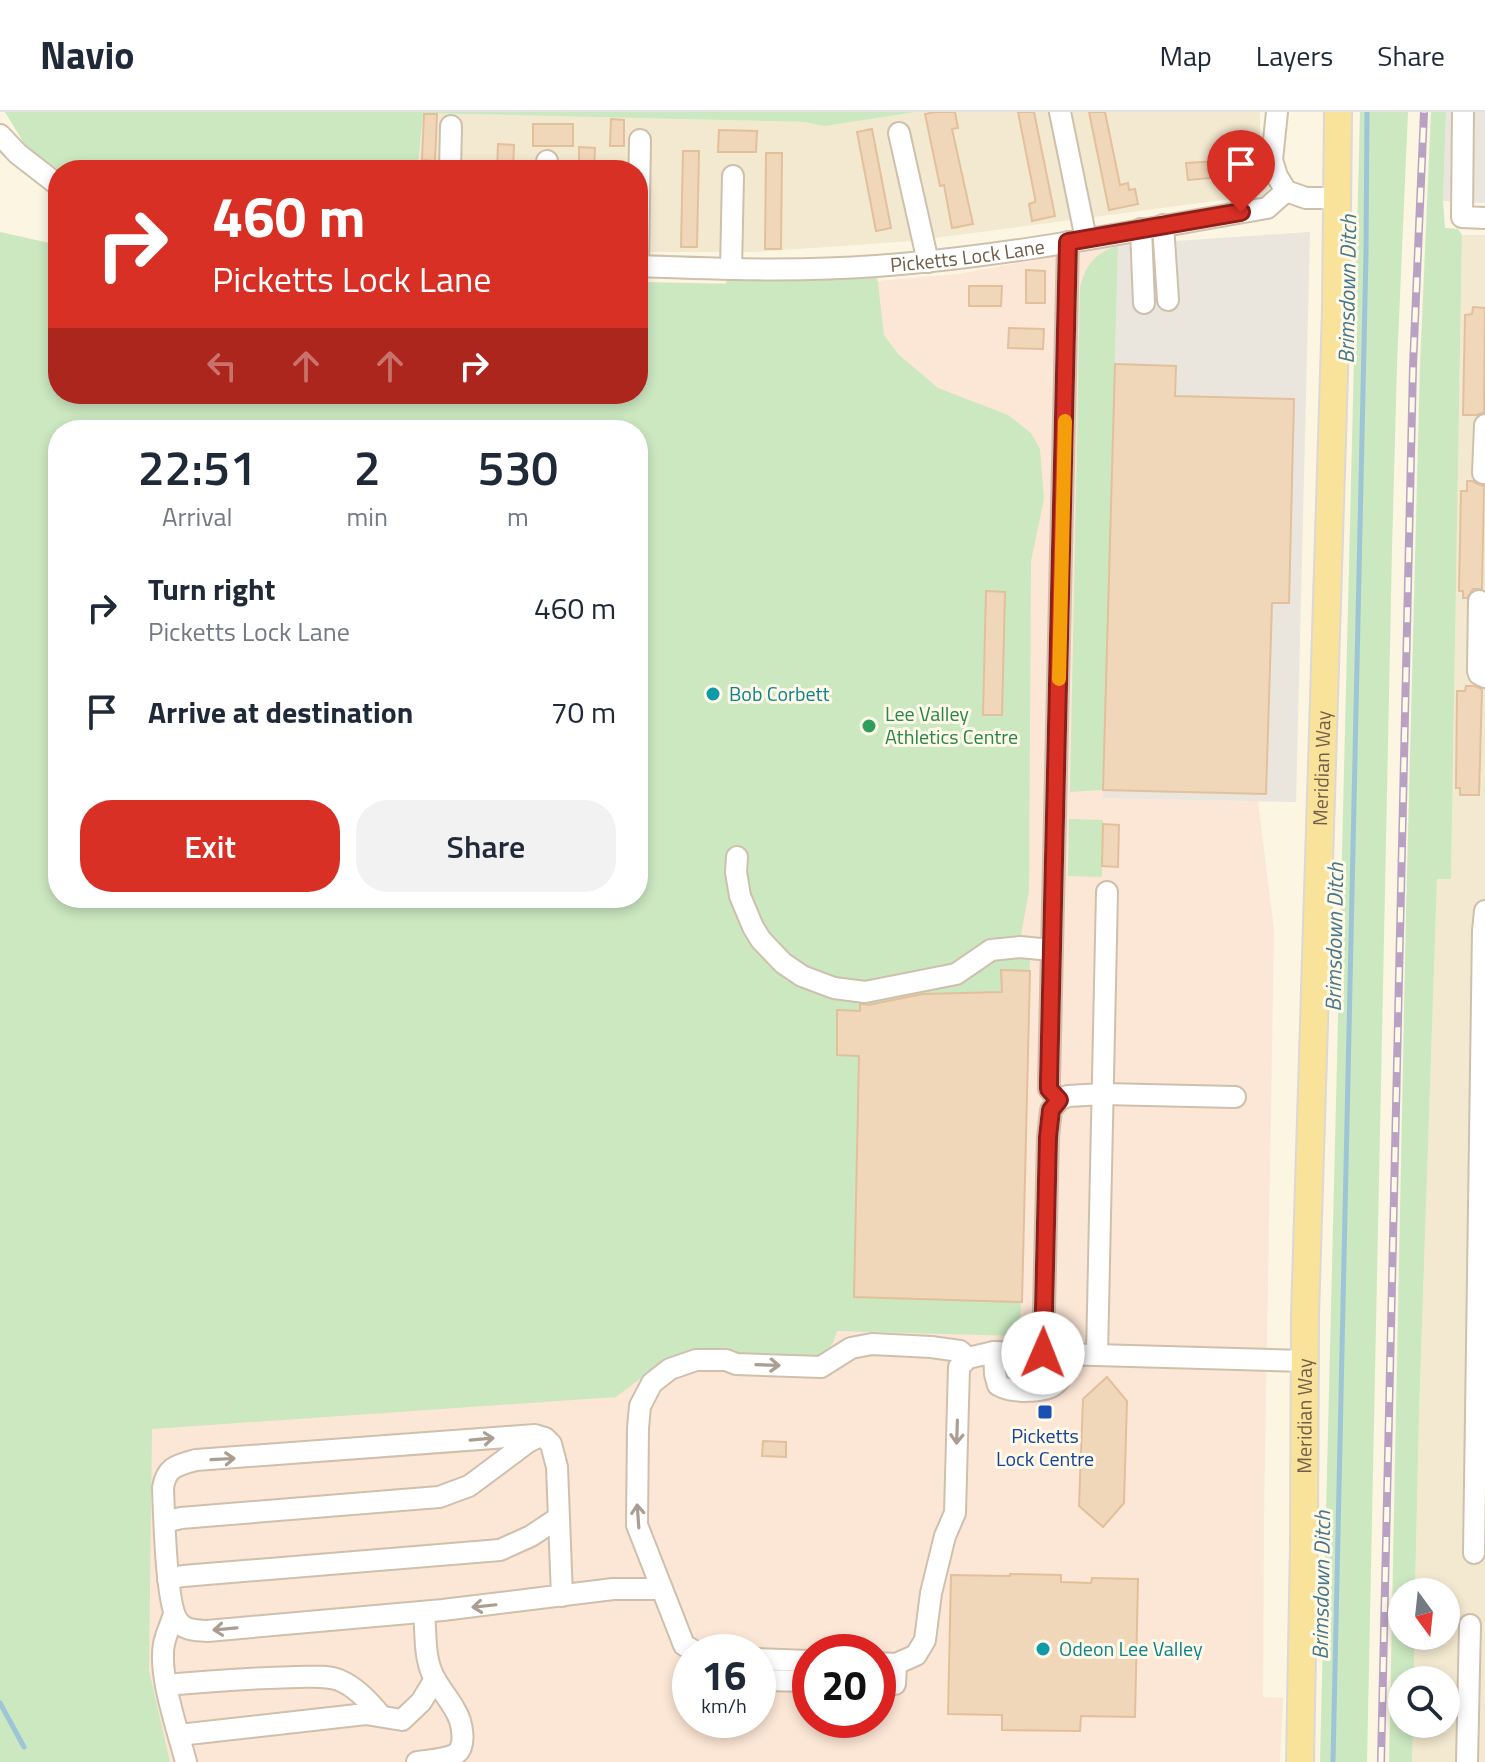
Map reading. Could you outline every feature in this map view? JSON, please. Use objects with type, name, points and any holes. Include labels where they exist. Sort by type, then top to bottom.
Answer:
[{"type":"main road","name":"Meridian Way","points":[[1300,1762],[1304,1361],[1335,325],[1338,112]]},
{"type":"street","points":[[1059,1100],[1049,1089],[1051,950],[1077,240],[1060,112]]},
{"type":"street","points":[[1277,112],[1272,160],[1286,191],[1306,198],[1337,198]]},
{"type":"street","points":[[1463,112],[1462,217],[1485,218]]},
{"type":"street","points":[[450,160],[451,126]]},
{"type":"street","points":[[899,133],[928,262]]},
{"type":"street","points":[[0,135],[48,177]]},
{"type":"street","points":[[640,140],[640,160]]},
{"type":"street","points":[[731,269],[733,176]]},
{"type":"street","name":"Picketts Lock Lane","points":[[648,266],[838,268],[992,255],[1267,208],[1286,191]]},
{"type":"street","points":[[1163,225],[1168,300]]},
{"type":"street","points":[[1141,229],[1144,303]]},
{"type":"street","points":[[1483,473],[1485,425]]},
{"type":"street","points":[[1479,601],[1478,671],[1485,677]]},
{"type":"street","points":[[737,857],[740,896],[761,940],[783,963],[802,976],[834,988],[865,992],[956,974],[991,950],[1020,947],[1051,950]]},
{"type":"street","points":[[1097,1355],[1107,892]]},
{"type":"street","points":[[1474,1553],[1480,1425],[1485,911]]},
{"type":"street","points":[[1043,1353],[1051,1110],[1059,1100],[1068,1096],[1235,1097]]},
{"type":"street","points":[[680,1634],[637,1525],[640,1406],[652,1383],[670,1369],[696,1360],[821,1367],[851,1348],[872,1344],[960,1351],[968,1358]]},
{"type":"street","points":[[896,1661],[916,1655],[925,1640],[931,1593],[945,1536],[955,1513],[959,1367],[968,1358],[994,1352],[1304,1361]]},
{"type":"street","points":[[994,1352],[998,1385],[1008,1390],[1042,1391],[1054,1386],[1062,1377],[1073,1354]]},
{"type":"street","points":[[562,1596],[557,1467],[551,1444],[541,1436],[196,1460],[170,1469],[164,1477],[168,1579],[174,1614],[179,1624],[189,1629],[207,1631],[424,1612],[562,1596],[613,1589],[662,1589]]},
{"type":"street","points":[[165,1522],[181,1518],[439,1497],[469,1486],[528,1442],[541,1436]]},
{"type":"street","points":[[168,1579],[500,1550],[531,1536],[558,1518]]},
{"type":"street","points":[[417,1762],[452,1756],[459,1752],[462,1744],[460,1721],[455,1709],[441,1691],[429,1665],[424,1612]]},
{"type":"street","points":[[174,1614],[163,1646],[163,1663],[186,1762]]},
{"type":"street","points":[[1467,1762],[1476,1723],[1470,1625]]},
{"type":"street","points":[[166,1685],[324,1677],[348,1685],[370,1702],[381,1716]]},
{"type":"street","points":[[179,1735],[366,1714],[402,1720],[421,1702],[435,1679]]},
{"type":"shaded area","points":[[916,112],[1260,112],[1260,195],[912,241],[755,252],[648,252],[648,160],[418,160],[422,113],[804,122],[825,126]]},
{"type":"shaded area","points":[[1446,112],[1485,112],[1485,203],[1443,201]]},
{"type":"shaded area","points":[[0,232],[48,243],[48,404],[648,404],[648,282],[779,284],[877,281],[958,274],[1118,245],[1104,798],[1258,801],[1274,930],[1263,1697],[1283,1698],[1280,1762],[0,1762]]},
{"type":"shaded area","points":[[1310,232],[1296,802],[1103,798],[1118,245]]},
{"type":"shaded area","points":[[1462,235],[1485,235],[1485,1762],[1412,1762],[1413,1738],[1460,1738],[1460,1666],[1414,1666],[1414,1650],[1460,1650],[1460,1578],[1415,1578],[1437,878],[1451,878]]},
{"type":"green space","points":[[5,112],[916,112],[825,126],[804,122],[423,113],[418,160],[48,160],[48,162],[27,148]]},
{"type":"green space","points":[[1360,112],[1408,112],[1392,549],[1367,1762],[1320,1762]]},
{"type":"green space","points":[[1431,112],[1446,112],[1445,228],[1458,229],[1462,235],[1451,879],[1437,879],[1415,1578],[1393,1578],[1406,913],[1420,365]]},
{"type":"green space","points":[[0,232],[48,243],[48,404],[648,404],[648,282],[726,284],[727,278],[877,275],[884,335],[898,354],[938,388],[1008,415],[1031,433],[1040,449],[1044,499],[1031,561],[1029,891],[1020,940],[1030,958],[1020,1336],[837,1331],[823,1356],[770,1357],[695,1349],[666,1359],[616,1397],[152,1429],[149,1670],[170,1762],[0,1762]]},
{"type":"green space","points":[[1118,245],[1103,790],[1070,792],[1080,288],[1092,261]]},
{"type":"green space","points":[[1069,819],[1103,820],[1102,877],[1068,876]]},
{"type":"green space","points":[[1391,1650],[1414,1650],[1414,1666],[1391,1666]]},
{"type":"green space","points":[[1389,1738],[1413,1738],[1412,1762],[1389,1762]]},
{"type":"building","points":[[955,112],[958,128],[952,129],[973,224],[952,228],[925,114]]},
{"type":"building","points":[[1018,112],[1034,112],[1055,216],[1032,221],[1029,204],[1035,202],[1035,198]]},
{"type":"building","points":[[1089,112],[1105,112],[1120,185],[1128,183],[1129,190],[1135,189],[1138,204],[1109,210]]},
{"type":"building","points":[[424,114],[437,114],[435,160],[422,160]]},
{"type":"building","points":[[611,119],[624,120],[624,146],[610,146]]},
{"type":"building","points":[[533,124],[573,124],[573,146],[533,146]]},
{"type":"building","points":[[872,129],[891,228],[876,231],[857,132]]},
{"type":"building","points":[[719,130],[757,131],[756,152],[718,152]]},
{"type":"building","points":[[498,144],[514,145],[513,160],[497,160]]},
{"type":"building","points":[[579,147],[595,148],[594,160],[579,160]]},
{"type":"building","points":[[683,151],[699,151],[697,247],[681,247]]},
{"type":"building","points":[[766,153],[782,153],[781,249],[765,249]]},
{"type":"building","points":[[1219,161],[1221,177],[1188,180],[1186,163]]},
{"type":"building","points":[[1026,270],[1045,271],[1045,303],[1026,303]]},
{"type":"building","points":[[969,286],[1002,286],[1001,306],[969,306]]},
{"type":"building","points":[[1473,307],[1485,308],[1484,412],[1463,415],[1465,315],[1472,314]]},
{"type":"building","points":[[1009,328],[1044,329],[1043,349],[1008,348]]},
{"type":"building","points":[[1115,364],[1176,366],[1175,396],[1294,399],[1289,603],[1272,603],[1266,794],[1103,790]]},
{"type":"building","points":[[1467,481],[1484,486],[1482,589],[1473,589],[1467,598],[1463,598],[1463,591],[1459,591],[1461,491],[1467,491]]},
{"type":"building","points":[[986,591],[1005,592],[1002,715],[983,715]]},
{"type":"building","points":[[1466,686],[1482,689],[1479,795],[1460,795],[1460,788],[1456,788],[1457,691],[1465,691]]},
{"type":"building","points":[[1103,824],[1119,825],[1118,867],[1102,866]]},
{"type":"building","points":[[1001,970],[1030,971],[1022,1302],[854,1297],[859,1056],[837,1055],[837,1010],[860,1011],[860,1004],[923,994],[1002,992]]},
{"type":"building","points":[[1107,1377],[1127,1401],[1124,1503],[1103,1527],[1079,1506],[1083,1399]]},
{"type":"building","points":[[763,1441],[786,1442],[786,1457],[762,1456]]},
{"type":"building","name":"Odeon Lee Valley","points":[[951,1575],[1061,1575],[1061,1582],[1091,1583],[1092,1578],[1138,1579],[1135,1717],[1081,1716],[1080,1731],[1002,1730],[1002,1715],[948,1714]]},
{"type":"waterway","name":"Brimsdown Ditch","points":[[1333,1762],[1367,112]]},
{"type":"waterway","points":[[0,1703],[24,1747]]},
{"type":"railway","points":[[1381,1762],[1413,366],[1424,112]]},
{"type":"slow traffic","points":[[1059,679],[1065,421]]},
{"type":"place","name":"Bob Corbett","points":[[713,694]]},
{"type":"place","name":"Lee Valley Athletics Centre","points":[[869,726]]},
{"type":"place","name":"Picketts Lock Centre","points":[[1045,1412]]},
{"type":"place","name":"Odeon Lee Valley","points":[[1043,1649]]},
{"type":"route","points":[[1043,1353],[1048,1137],[1051,1110],[1059,1100],[1049,1089],[1049,1081],[1068,242],[1241,212]]}]
